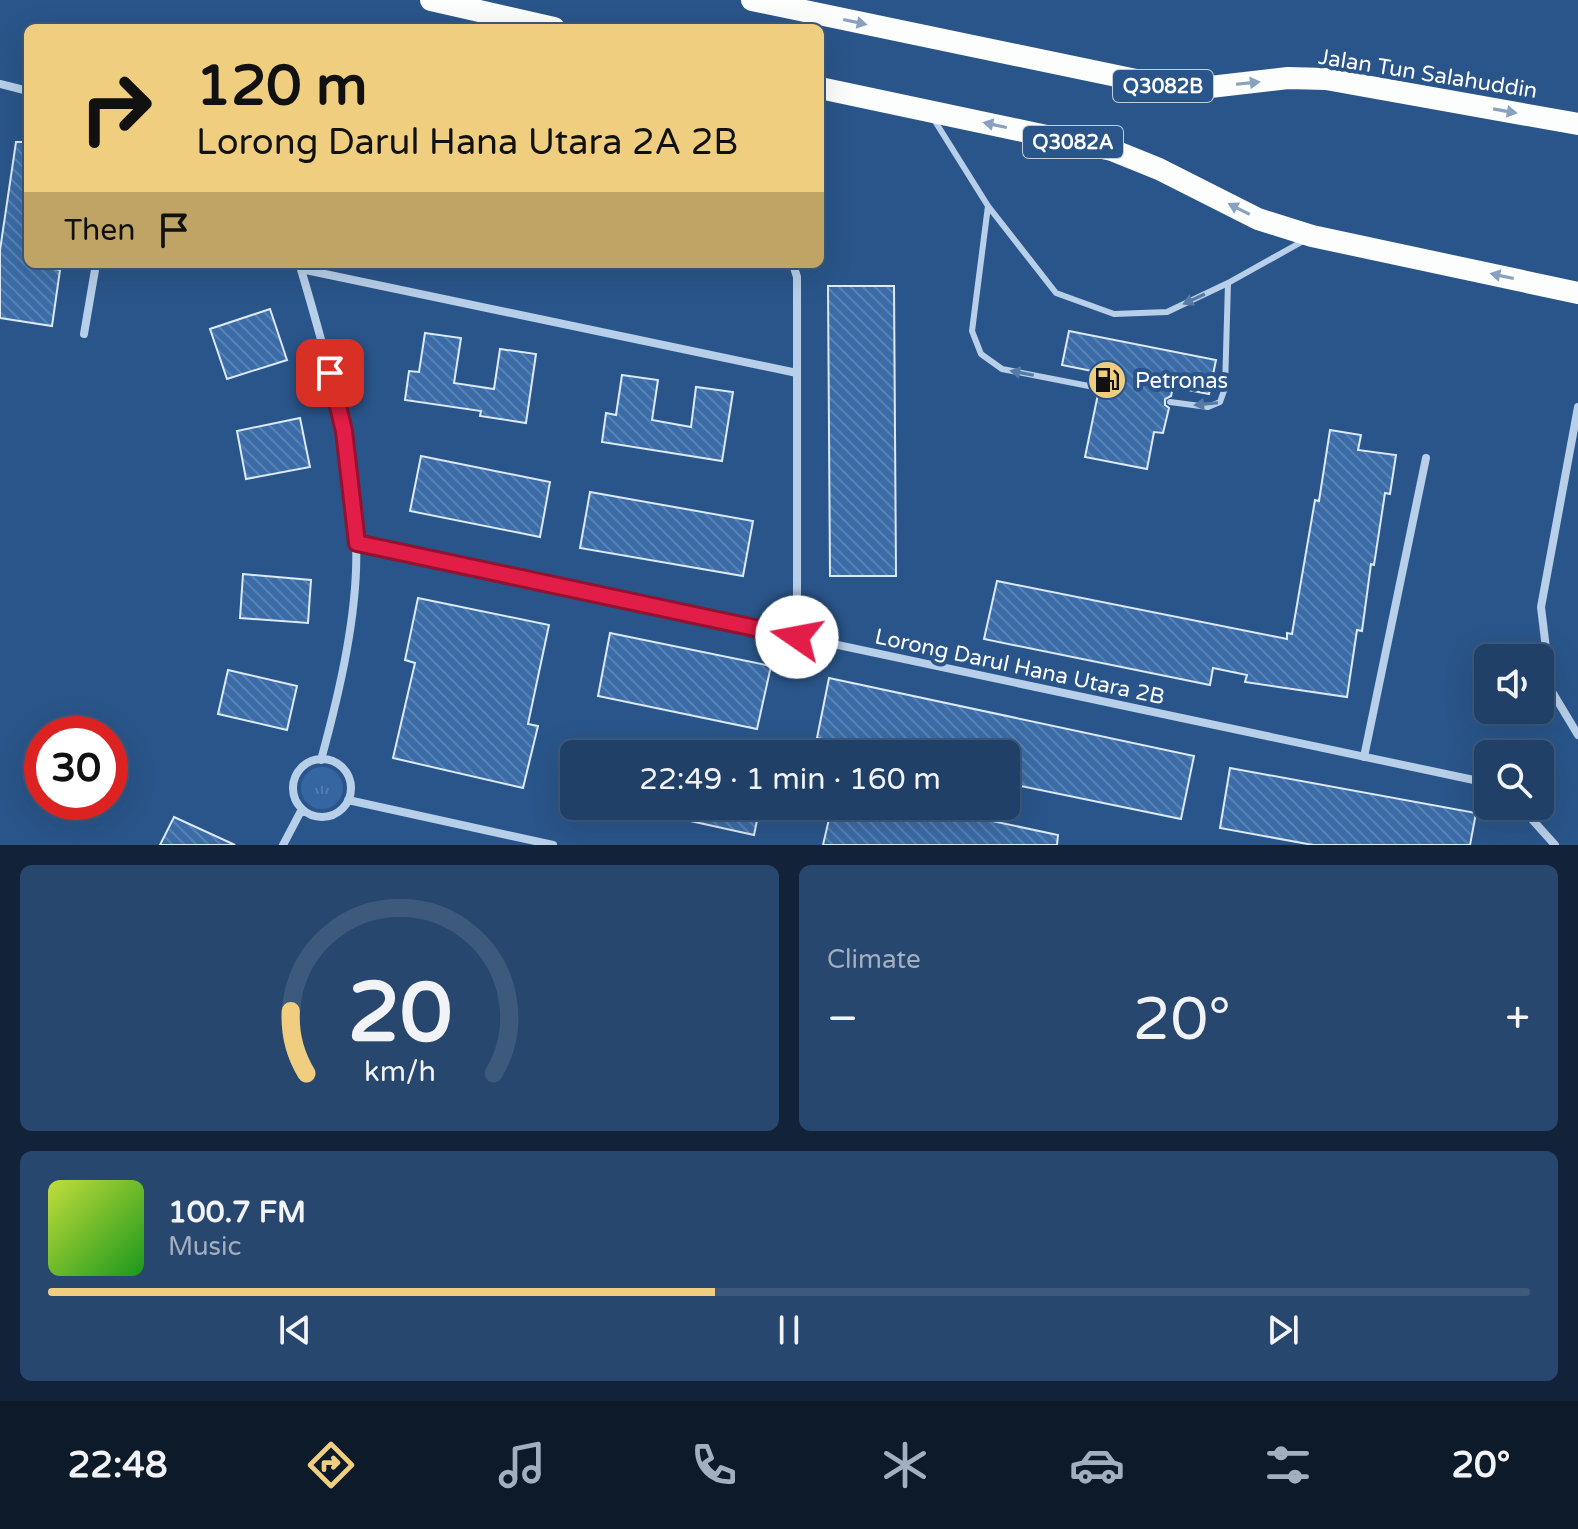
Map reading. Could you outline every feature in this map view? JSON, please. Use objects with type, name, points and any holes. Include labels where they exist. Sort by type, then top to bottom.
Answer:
[{"type":"highway","points":[[431,0],[536,24]]},
{"type":"highway","name":"Jalan Tun Salahuddin","points":[[752,0],[1184,90],[1288,78],[1326,79],[1578,124]]},
{"type":"highway","name":"Q3082A","points":[[824,89],[1112,150],[1159,169],[1258,219],[1312,236],[1578,293]]},
{"type":"street","points":[[0,84],[24,90]]},
{"type":"street","points":[[84,334],[95,268]]},
{"type":"street","points":[[301,268],[344,431],[357,543],[341,685],[321,760]]},
{"type":"street","points":[[309,268],[797,373]]},
{"type":"street","points":[[794,268],[797,277],[797,637]]},
{"type":"street","points":[[1578,407],[1541,607],[1551,690],[1578,735]]},
{"type":"street","points":[[1364,757],[1426,458]]},
{"type":"street","name":"Lorong Darul Hana Utara 2B","points":[[357,543],[1474,780]]},
{"type":"street","points":[[321,760],[340,766],[346,773],[351,792],[343,808],[327,817],[318,817],[302,809],[293,793],[297,774],[312,762],[321,760]]},
{"type":"street","points":[[348,800],[553,845]]},
{"type":"street","points":[[283,845],[302,809]]},
{"type":"street","points":[[1533,820],[1555,845]]},
{"type":"lane","points":[[929,112],[988,206],[1056,293],[1114,314],[1167,312],[1228,283],[1312,236]]},
{"type":"lane","points":[[988,206],[972,331],[981,354],[1002,369],[1099,388]]},
{"type":"lane","points":[[1170,402],[1208,407],[1220,402],[1225,388],[1228,283]]},
{"type":"green space","points":[[322,767],[337,773],[343,788],[337,803],[322,809],[307,803],[301,788],[307,773]]},
{"type":"building","points":[[16,142],[24,142],[24,268],[60,270],[52,326],[0,318],[0,250]]},
{"type":"building","points":[[828,286],[894,286],[896,576],[830,576]]},
{"type":"building","points":[[270,309],[287,360],[227,379],[210,329]]},
{"type":"building","points":[[1069,331],[1216,360],[1209,394],[1173,387],[1171,396],[1165,399],[1165,405],[1169,408],[1163,433],[1154,432],[1147,469],[1085,457],[1098,394],[1105,387],[1100,382],[1102,373],[1062,365]]},
{"type":"building","points":[[425,333],[461,338],[454,383],[494,389],[500,349],[536,354],[526,423],[480,416],[481,411],[405,400],[409,371],[419,372]]},
{"type":"building","points":[[622,375],[658,380],[652,420],[691,427],[696,387],[733,392],[722,461],[602,442],[606,413],[616,415]]},
{"type":"building","points":[[300,418],[310,467],[246,479],[237,431]]},
{"type":"building","points":[[1330,430],[1361,435],[1358,450],[1396,455],[1390,494],[1385,493],[1374,565],[1371,564],[1362,631],[1357,630],[1347,697],[1245,682],[1247,675],[1213,668],[1210,685],[984,639],[997,581],[1287,639],[1287,633],[1292,634]]},
{"type":"building","points":[[421,456],[550,482],[540,537],[410,511]]},
{"type":"building","points":[[590,492],[753,521],[743,576],[580,548]]},
{"type":"building","points":[[243,574],[311,580],[308,623],[240,618]]},
{"type":"building","points":[[418,598],[549,625],[528,724],[538,726],[523,788],[393,758],[415,663],[405,660]]},
{"type":"building","points":[[610,633],[771,666],[757,729],[598,696]]},
{"type":"building","points":[[228,670],[297,686],[287,730],[218,714]]},
{"type":"building","points":[[829,678],[1194,756],[1181,819],[1020,786],[1020,740],[817,738]]},
{"type":"building","points":[[1230,768],[1474,813],[1475,820],[1470,845],[1313,845],[1220,828]]},
{"type":"building","points":[[174,817],[235,845],[160,845]]},
{"type":"building","points":[[686,820],[757,820],[754,835]]},
{"type":"building","points":[[829,820],[987,820],[1058,835],[1057,845],[823,845]]},
{"type":"place","name":"Petronas","points":[[1107,380]]},
{"type":"route","points":[[330,373],[344,431],[357,543],[797,637]]}]
